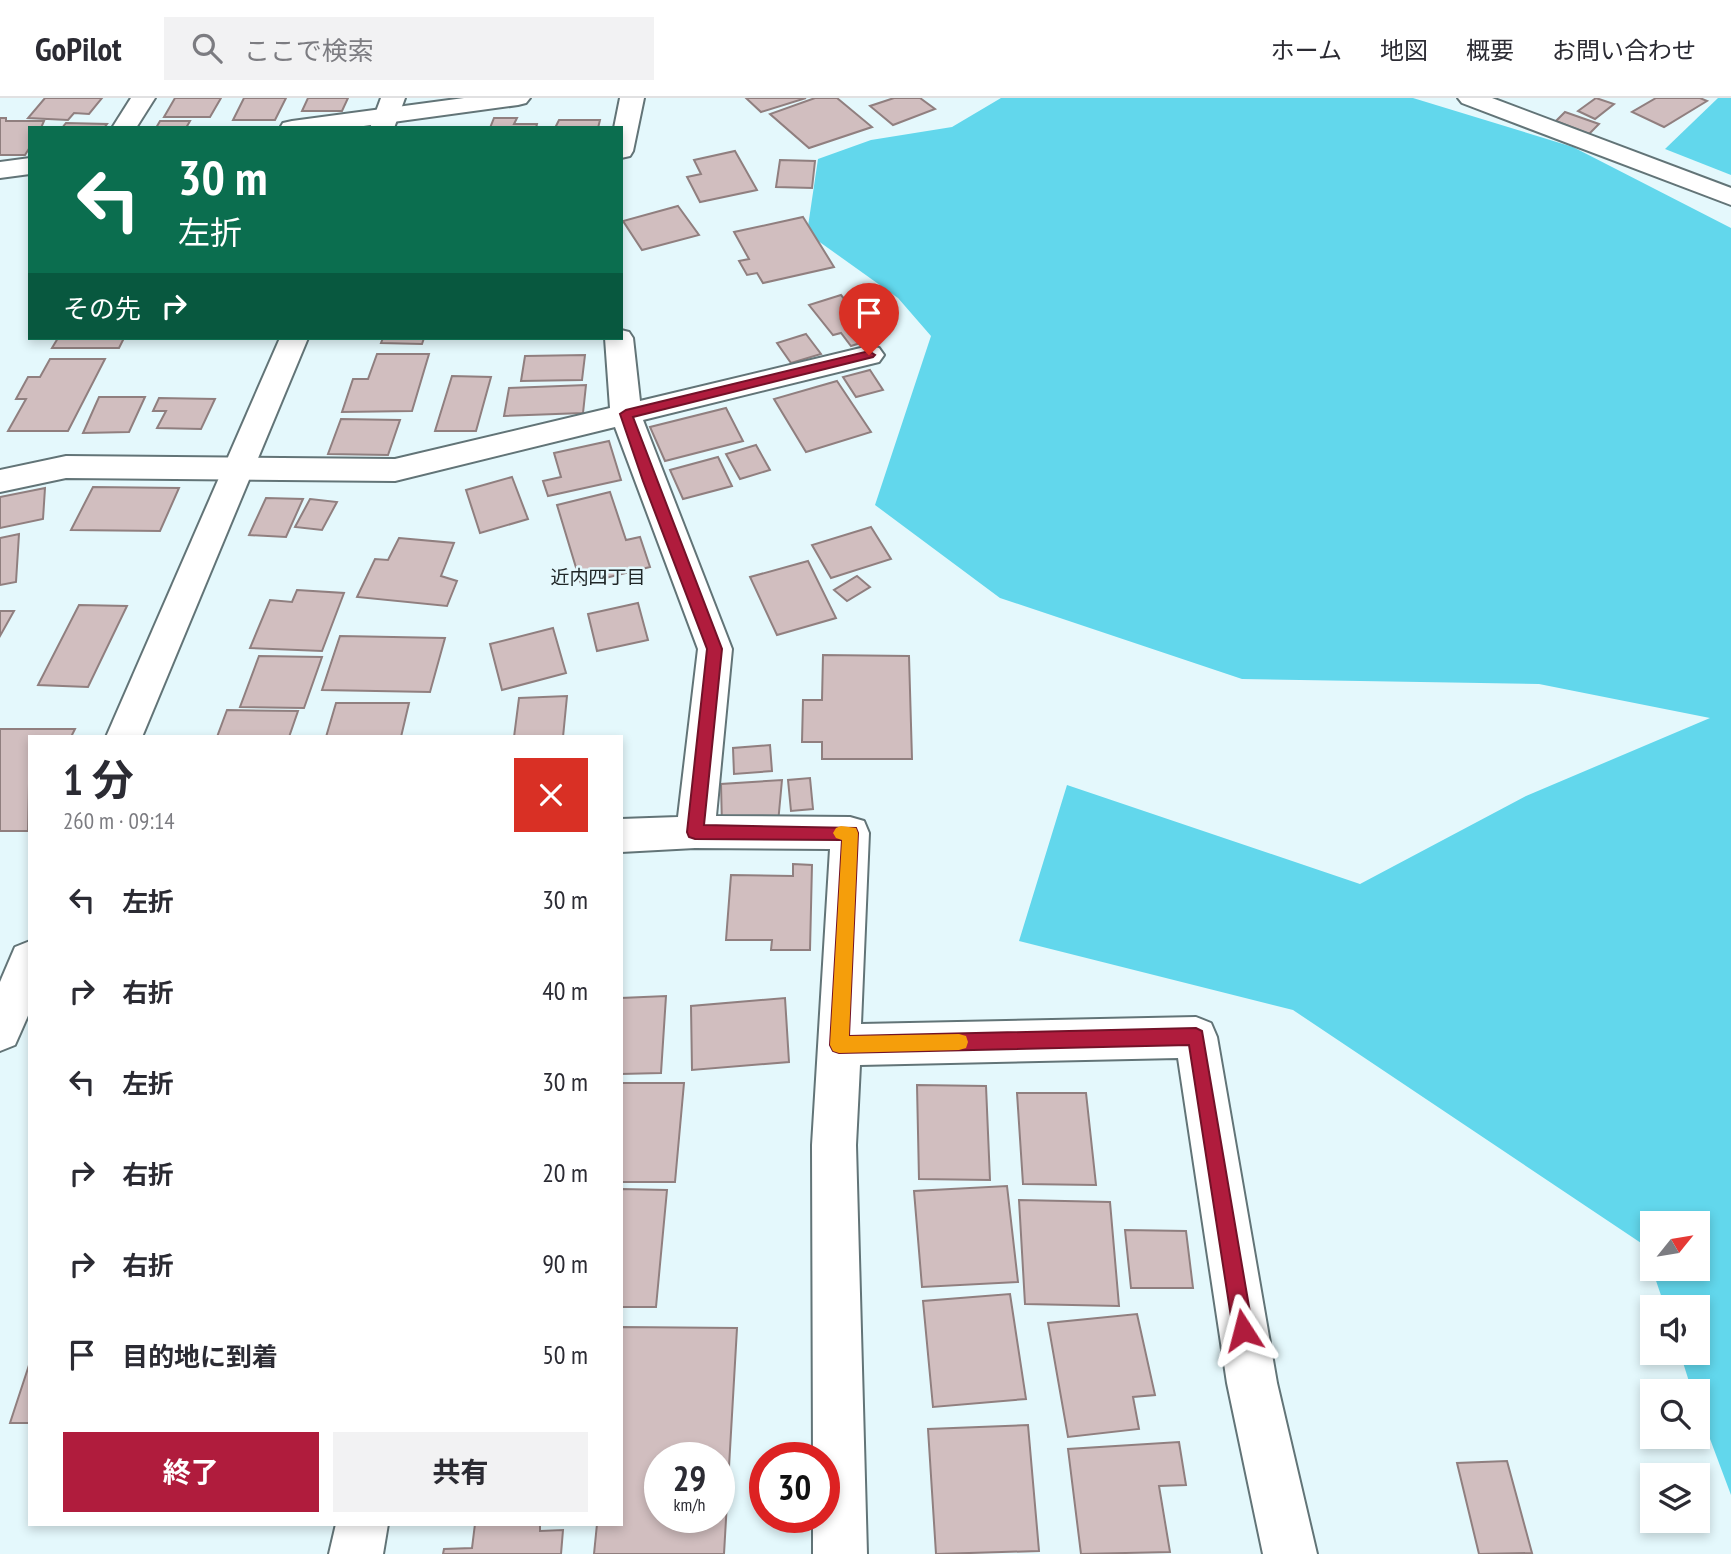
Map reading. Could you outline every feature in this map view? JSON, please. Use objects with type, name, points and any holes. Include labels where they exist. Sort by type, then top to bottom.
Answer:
[{"type":"street","points":[[125,126],[143,98]]},
{"type":"street","points":[[305,126],[387,113],[519,98]]},
{"type":"street","points":[[623,141],[632,98]]},
{"type":"street","points":[[1470,98],[1731,197]]},
{"type":"street","points":[[0,170],[28,166]]},
{"type":"street","points":[[125,735],[293,340]]},
{"type":"street","points":[[619,340],[626,414],[654,494],[715,649],[695,832]]},
{"type":"street","points":[[0,481],[66,467],[395,470],[869,355]]},
{"type":"street","points":[[623,836],[695,832],[850,833],[834,1145],[840,1554]]},
{"type":"street","points":[[0,1031],[28,965]]},
{"type":"street","points":[[839,1045],[1196,1037],[1252,1383],[1290,1554]]},
{"type":"street","points":[[356,1554],[362,1526]]},
{"type":"shaded area","points":[[1001,98],[1413,98],[1573,147],[1731,228],[1731,1495],[1710,1439],[1710,1379],[1688,1379],[1684,1365],[1710,1365],[1710,1295],[1661,1295],[1656,1281],[1710,1281],[1710,1211],[1640,1211],[1640,1242],[1293,1010],[1019,941],[1067,785],[1360,884],[1526,796],[1710,718],[1539,684],[1242,679],[1000,598],[875,505],[931,336],[898,298],[807,233],[818,159],[871,140],[952,127]]},
{"type":"shaded area","points":[[1718,98],[1731,98],[1731,175],[1665,149]]},
{"type":"building","points":[[45,98],[102,98],[89,114],[74,113],[68,120],[28,118]]},
{"type":"building","points":[[175,98],[221,98],[210,117],[164,117]]},
{"type":"building","points":[[244,98],[286,98],[275,120],[233,120]]},
{"type":"building","points":[[308,98],[348,98],[342,111],[302,111]]},
{"type":"building","points":[[746,98],[806,98],[761,112]]},
{"type":"building","points":[[815,98],[837,98],[872,127],[809,148],[770,114]]},
{"type":"building","points":[[894,98],[920,98],[935,109],[893,125],[870,106]]},
{"type":"building","points":[[1596,98],[1614,104],[1595,119],[1578,111]]},
{"type":"building","points":[[1656,98],[1700,98],[1707,101],[1664,127],[1632,112]]},
{"type":"building","points":[[1565,112],[1599,124],[1589,134],[1556,121]]},
{"type":"building","points":[[0,118],[6,118],[6,121],[44,121],[42,126],[28,126],[28,150],[25,155],[0,155]]},
{"type":"building","points":[[494,118],[517,118],[514,124],[537,124],[536,126],[491,126]]},
{"type":"building","points":[[559,120],[600,120],[598,126],[556,126]]},
{"type":"building","points":[[160,121],[190,121],[187,126],[157,126]]},
{"type":"building","points":[[66,123],[107,124],[106,126],[64,126]]},
{"type":"building","points":[[735,151],[757,190],[700,202],[687,177],[701,174],[694,160]]},
{"type":"building","points":[[780,160],[815,161],[812,188],[776,187]]},
{"type":"building","points":[[678,206],[699,235],[642,250],[623,221]]},
{"type":"building","points":[[803,217],[834,267],[763,283],[757,273],[747,275],[739,261],[749,259],[734,232]]},
{"type":"building","points":[[841,295],[876,338],[851,346],[841,333],[833,335],[809,305]]},
{"type":"building","points":[[806,334],[821,354],[791,363],[777,343]]},
{"type":"building","points":[[57,340],[123,340],[119,348],[52,348]]},
{"type":"building","points":[[382,340],[423,340],[422,344],[381,343]]},
{"type":"building","points":[[377,354],[429,354],[412,411],[342,412],[353,379],[368,379]]},
{"type":"building","points":[[585,355],[582,380],[521,381],[525,356]]},
{"type":"building","points":[[50,359],[105,359],[68,431],[8,431],[26,399],[16,399],[28,377],[40,377]]},
{"type":"building","points":[[870,370],[883,390],[856,397],[843,377]]},
{"type":"building","points":[[452,376],[491,377],[476,431],[435,431]]},
{"type":"building","points":[[837,381],[871,432],[806,452],[774,399]]},
{"type":"building","points":[[586,385],[583,413],[504,416],[509,388]]},
{"type":"building","points":[[99,397],[145,397],[129,432],[83,433]]},
{"type":"building","points":[[159,398],[215,399],[201,429],[157,428],[166,411],[153,411]]},
{"type":"building","points":[[726,408],[743,441],[665,461],[650,427]]},
{"type":"building","points":[[341,419],[400,420],[388,455],[328,454]]},
{"type":"building","points":[[609,441],[621,480],[548,496],[543,481],[561,477],[554,453]]},
{"type":"building","points":[[756,445],[770,470],[740,479],[726,454]]},
{"type":"building","points":[[718,457],[732,486],[683,499],[670,470]]},
{"type":"building","points":[[512,477],[528,519],[480,533],[466,490]]},
{"type":"building","points":[[93,487],[179,488],[160,531],[71,530]]},
{"type":"building","points":[[45,488],[43,519],[0,528],[0,497]]},
{"type":"building","points":[[610,492],[626,540],[640,537],[650,567],[581,584],[557,505]]},
{"type":"building","points":[[266,498],[303,499],[286,537],[249,535]]},
{"type":"building","points":[[310,499],[337,502],[322,530],[295,527]]},
{"type":"building","points":[[871,527],[891,559],[831,578],[812,545]]},
{"type":"building","points":[[19,534],[16,582],[0,585],[0,538]]},
{"type":"building","points":[[399,538],[454,543],[441,576],[457,581],[447,606],[357,597],[375,559],[388,560]]},
{"type":"building","points":[[808,561],[836,618],[777,635],[750,577]]},
{"type":"building","points":[[857,576],[870,587],[847,601],[834,590]]},
{"type":"building","points":[[297,590],[344,593],[322,651],[250,648],[270,600],[292,602]]},
{"type":"building","points":[[638,603],[648,640],[597,651],[588,614]]},
{"type":"building","points":[[79,605],[127,606],[88,687],[38,685]]},
{"type":"building","points":[[0,611],[14,611],[0,636]]},
{"type":"building","points":[[553,628],[566,673],[502,690],[490,644]]},
{"type":"building","points":[[340,636],[445,638],[430,692],[322,690]]},
{"type":"building","points":[[823,655],[909,656],[912,759],[822,759],[822,742],[802,742],[803,700],[822,700]]},
{"type":"building","points":[[259,656],[322,657],[304,708],[240,707]]},
{"type":"building","points":[[567,696],[563,735],[514,735],[519,698]]},
{"type":"building","points":[[336,703],[409,703],[401,735],[327,735]]},
{"type":"building","points":[[227,710],[298,711],[290,735],[218,735]]},
{"type":"building","points":[[0,729],[75,729],[72,735],[28,735],[28,831],[0,831]]},
{"type":"building","points":[[770,745],[772,771],[734,774],[733,748]]},
{"type":"building","points":[[810,778],[813,809],[791,811],[788,780]]},
{"type":"building","points":[[782,780],[778,823],[722,827],[721,784]]},
{"type":"building","points":[[793,864],[812,865],[810,950],[771,950],[772,940],[726,940],[731,875],[793,876]]},
{"type":"building","points":[[666,996],[661,1073],[623,1074],[623,998]]},
{"type":"building","points":[[785,998],[789,1062],[692,1070],[691,1006]]},
{"type":"building","points":[[623,1083],[684,1083],[675,1182],[623,1182]]},
{"type":"building","points":[[917,1085],[986,1086],[990,1180],[919,1179]]},
{"type":"building","points":[[1017,1093],[1086,1093],[1096,1185],[1023,1184]]},
{"type":"building","points":[[1007,1186],[1018,1282],[922,1287],[914,1191]]},
{"type":"building","points":[[623,1189],[667,1190],[656,1307],[623,1307]]},
{"type":"building","points":[[1019,1200],[1110,1202],[1119,1306],[1025,1304]]},
{"type":"building","points":[[1125,1230],[1186,1231],[1193,1288],[1131,1288]]},
{"type":"building","points":[[1010,1294],[1026,1399],[933,1407],[923,1301]]},
{"type":"building","points":[[1137,1314],[1155,1395],[1133,1397],[1139,1429],[1068,1437],[1048,1323]]},
{"type":"building","points":[[623,1327],[737,1328],[730,1442],[644,1442],[644,1533],[725,1533],[724,1554],[594,1554],[597,1526],[623,1526]]},
{"type":"building","points":[[28,1368],[28,1423],[10,1423]]},
{"type":"building","points":[[1028,1425],[1039,1551],[936,1554],[928,1429]]},
{"type":"building","points":[[1179,1442],[1186,1485],[1159,1486],[1170,1552],[1081,1554],[1068,1449]]},
{"type":"building","points":[[1507,1461],[1532,1553],[1479,1554],[1457,1463]]},
{"type":"building","points":[[475,1526],[540,1526],[540,1531],[563,1530],[561,1554],[443,1554],[444,1549],[472,1548]]},
{"type":"slow traffic","points":[[841,833],[850,833],[839,1045],[959,1042]]},
{"type":"district","name":"近内四丁目","points":[[598,577]]},
{"type":"route","points":[[869,355],[626,414],[649,481],[715,649],[695,832],[850,833],[839,1045],[1196,1037],[1243,1330]]}]
